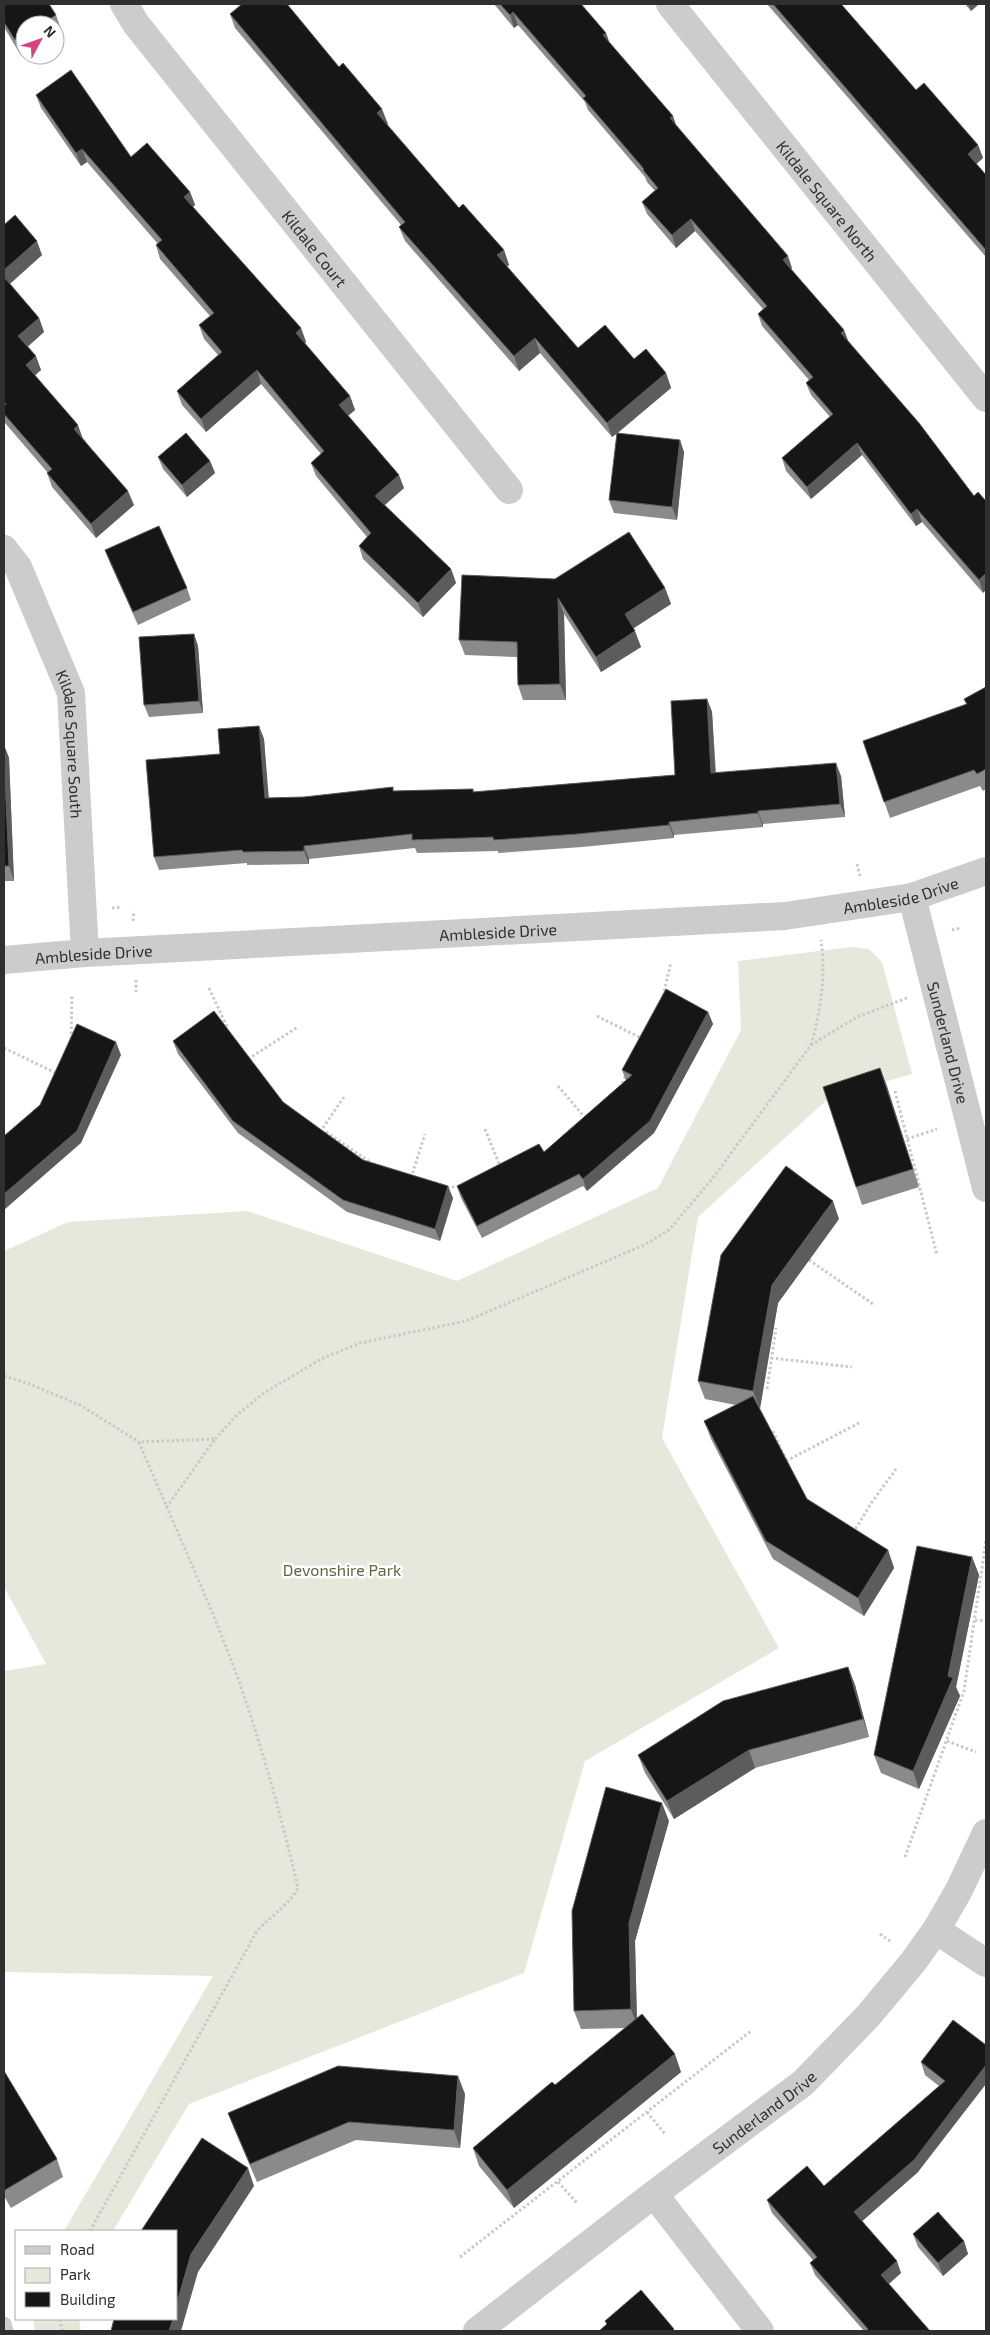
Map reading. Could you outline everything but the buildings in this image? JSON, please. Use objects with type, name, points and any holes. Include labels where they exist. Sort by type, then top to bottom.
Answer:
[{"type":"street","name":"Kildale Court","points":[[124,4],[136,24],[509,490]]},
{"type":"street","name":"Kildale Square North","points":[[670,4],[986,398]]},
{"type":"street","name":"Kildale Square South","points":[[4,549],[18,567],[70,693],[85,952]]},
{"type":"street","name":"Ambleside Drive","points":[[4,960],[85,952],[785,916],[912,897],[986,871]]},
{"type":"street","name":"Sunderland Drive","points":[[912,897],[986,1188]]},
{"type":"street","name":"Sunderland Drive","points":[[477,2331],[654,2194],[803,2083],[868,2016],[907,1970],[936,1930],[959,1890],[986,1833]]},
{"type":"street","points":[[936,1930],[986,1963]]},
{"type":"street","points":[[654,2194],[760,2331]]},
{"type":"lane","points":[[4,2324],[6,2331]]},
{"type":"path","points":[[811,1045],[823,987],[822,950],[816,911]]},
{"type":"path","points":[[662,998],[671,962]]},
{"type":"path","points":[[209,988],[221,1017],[234,1037]]},
{"type":"path","points":[[166,1508],[215,1438],[237,1416],[264,1393],[323,1358],[360,1343],[466,1321],[644,1245],[670,1230],[712,1179],[811,1045],[857,1017],[877,1008],[936,991]]},
{"type":"path","points":[[71,1041],[72,995]]},
{"type":"path","points":[[597,1016],[649,1042]]},
{"type":"path","points":[[248,1060],[298,1027]]},
{"type":"path","points":[[640,1047],[647,1034]]},
{"type":"path","points":[[4,1048],[56,1074]]},
{"type":"path","points":[[244,1052],[254,1066]]},
{"type":"path","points":[[52,1082],[60,1065]]},
{"type":"path","points":[[619,1090],[630,1067]]},
{"type":"path","points":[[558,1086],[593,1126]]},
{"type":"path","points":[[895,1091],[937,1255]]},
{"type":"path","points":[[318,1136],[344,1097]]},
{"type":"path","points":[[582,1127],[589,1121]]},
{"type":"path","points":[[314,1124],[376,1166]]},
{"type":"path","points":[[485,1129],[502,1169]]},
{"type":"path","points":[[907,1139],[937,1129]]},
{"type":"path","points":[[409,1185],[425,1134]]},
{"type":"path","points":[[402,1174],[419,1180]]},
{"type":"path","points":[[445,1188],[468,1184]]},
{"type":"path","points":[[809,1260],[873,1304]]},
{"type":"path","points":[[767,1388],[776,1328]]},
{"type":"path","points":[[771,1358],[852,1368]]},
{"type":"path","points":[[4,1376],[27,1383],[80,1405],[139,1442],[215,1438]]},
{"type":"path","points":[[786,1461],[861,1422]]},
{"type":"path","points":[[773,1431],[791,1470]]},
{"type":"path","points":[[91,2230],[257,1931],[270,1916],[289,1902],[298,1888],[280,1811],[236,1673],[139,1442]]},
{"type":"path","points":[[850,1539],[872,1502],[896,1469]]},
{"type":"path","points":[[905,1857],[964,1690],[986,1540]]},
{"type":"path","points":[[975,1620],[986,1621]]},
{"type":"path","points":[[947,1741],[976,1752]]},
{"type":"path","points":[[460,2257],[751,2031]]},
{"type":"path","points":[[647,2112],[666,2134]]},
{"type":"path","points":[[558,2182],[577,2203]]},
{"type":"green space","name":"Devonshire Park","points":[[851,947],[869,949],[882,962],[912,1074],[829,1098],[698,1217],[662,1438],[779,1648],[585,1761],[524,1973],[189,2104],[114,2230],[65,2230],[213,1976],[4,1972],[4,1671],[46,1664],[4,1587],[4,1251],[68,1222],[247,1211],[457,1281],[658,1188],[741,1030],[738,961]]},
{"type":"green space","points":[[33,2320],[79,2320],[81,2331],[35,2331]]}]
